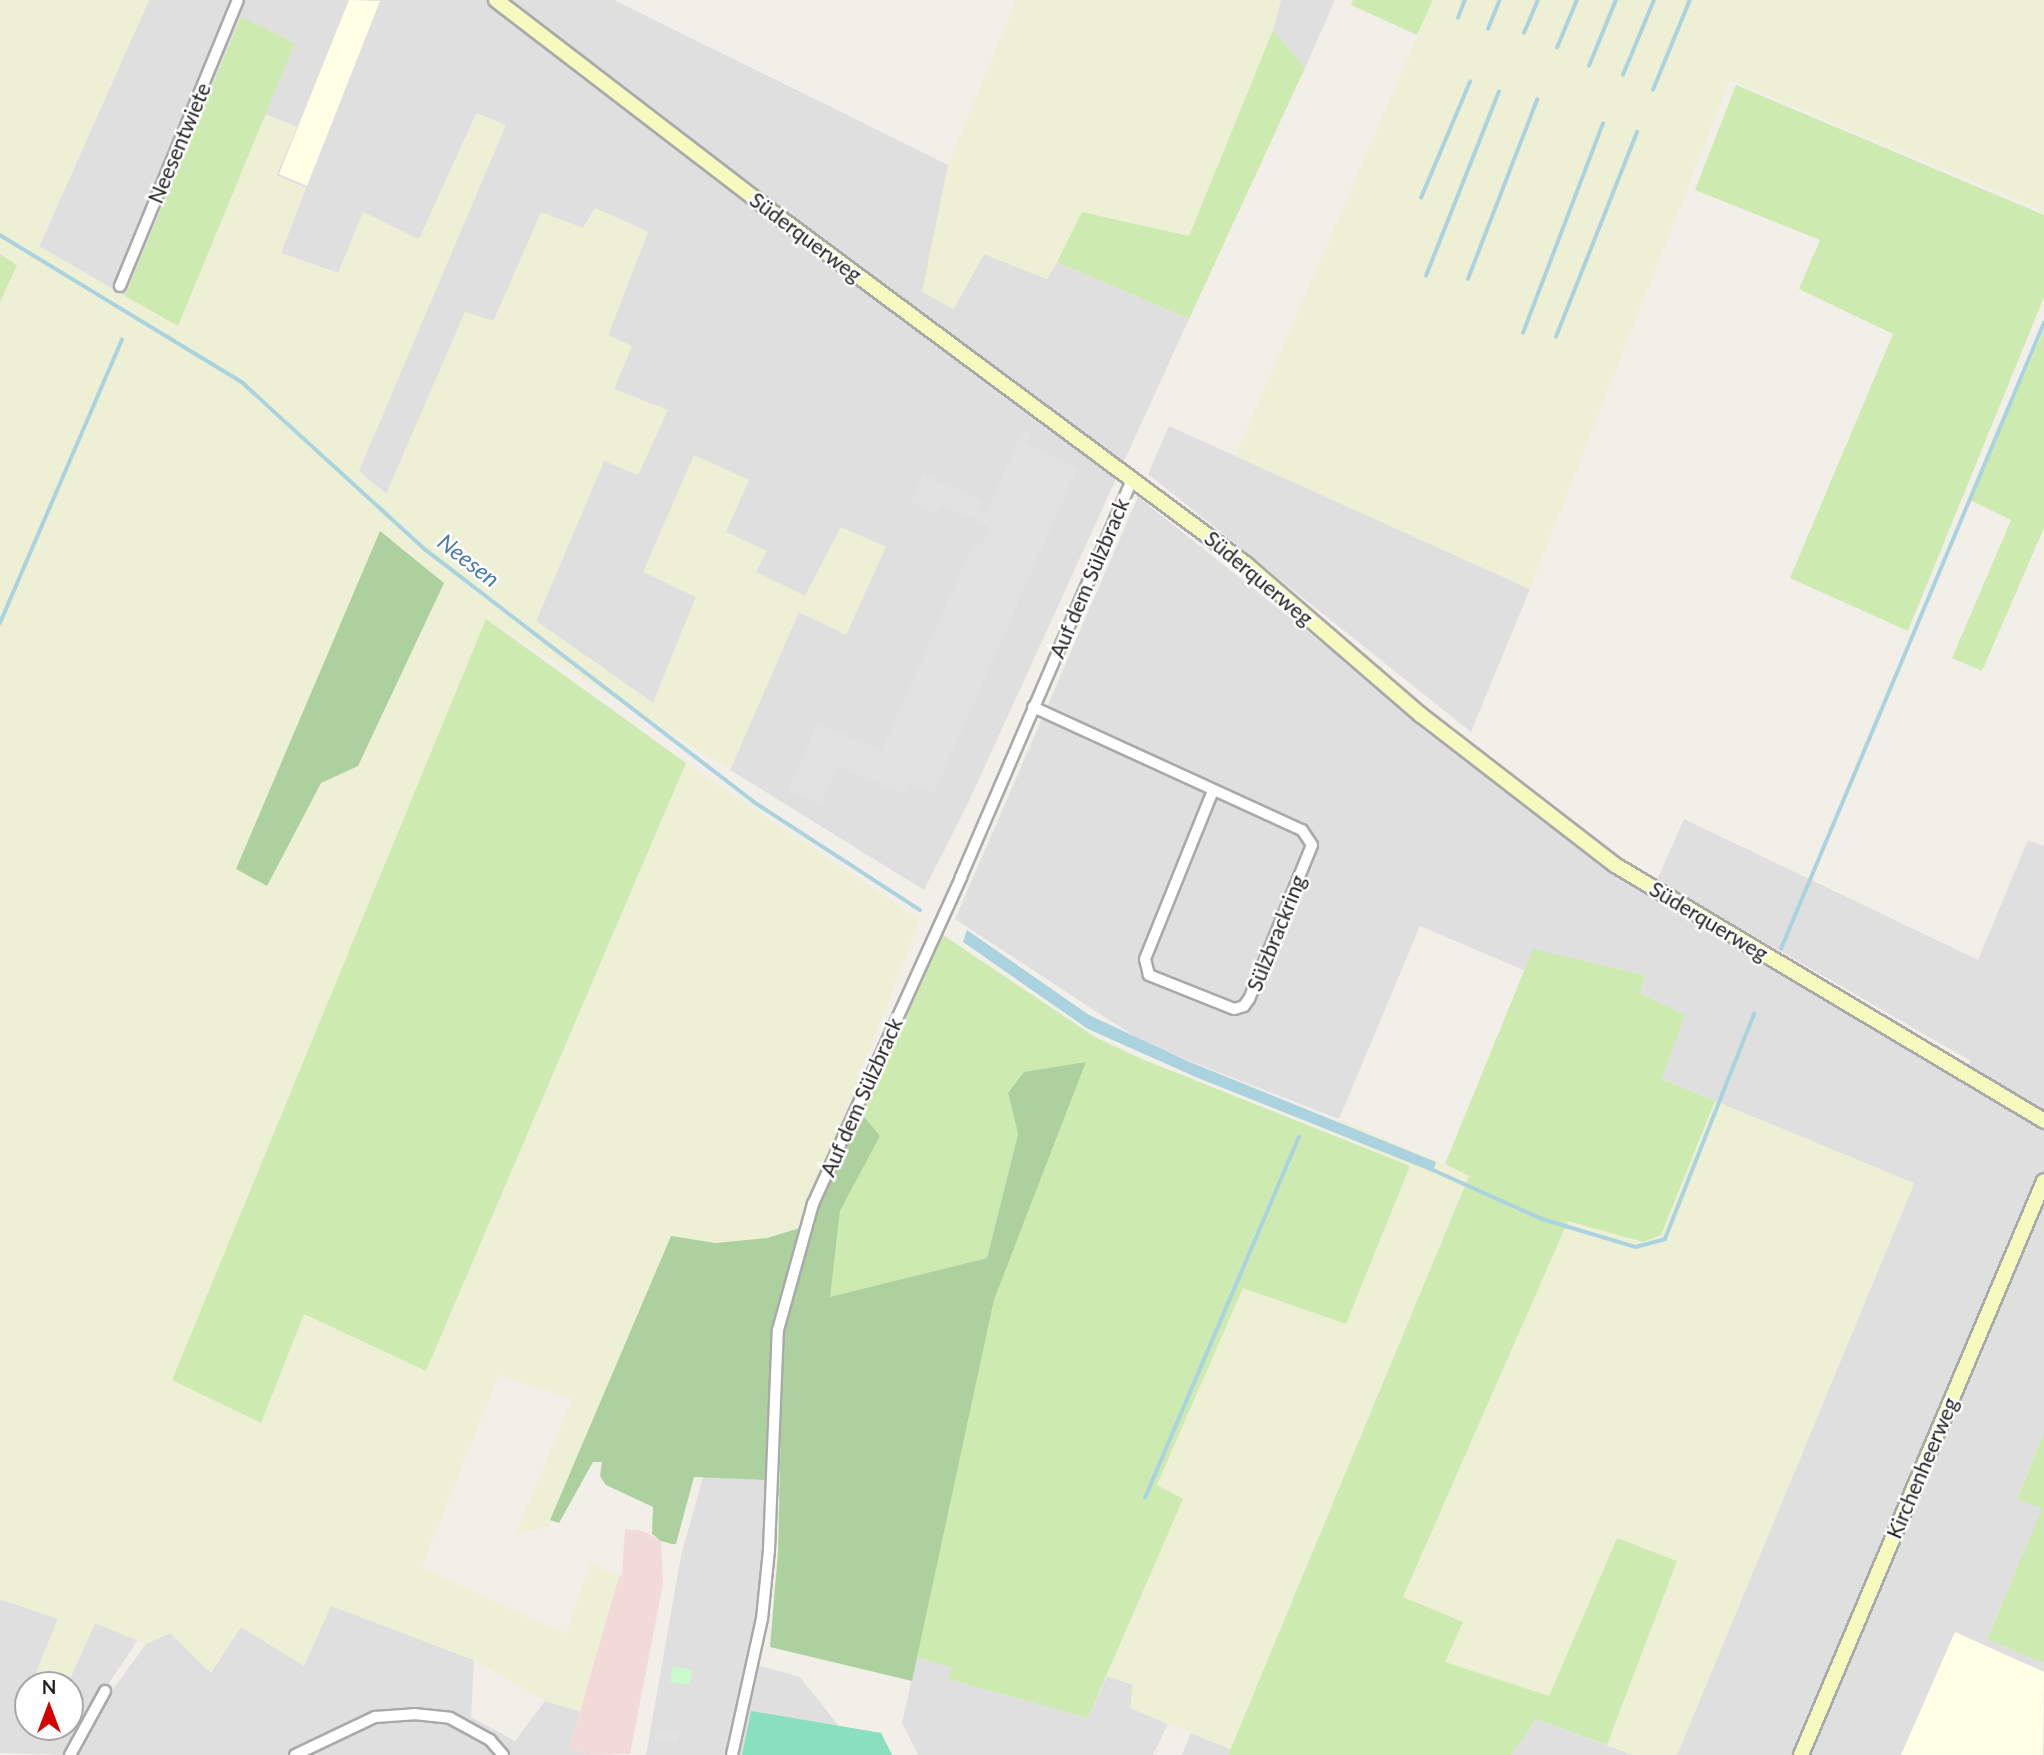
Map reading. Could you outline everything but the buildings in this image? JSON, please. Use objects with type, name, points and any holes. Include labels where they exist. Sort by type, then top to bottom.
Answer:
[{"type":"street","name":"Neesentwiete","points":[[120,286],[238,0]]},
{"type":"street","name":"Süderquerweg","points":[[496,0],[778,217],[1247,565],[1421,715],[1615,864],[2044,1121]]},
{"type":"street","name":"Auf dem Sülzbrack","points":[[732,1755],[762,1619],[769,1550],[778,1330],[813,1204],[961,877],[1133,478]]},
{"type":"street","name":"Sülzbrackring","points":[[1033,707],[1302,831],[1312,845],[1249,999],[1244,1006],[1234,1009],[1149,975],[1145,959],[1213,791]]},
{"type":"street","name":"Kirchenheerweg","points":[[1801,1755],[2044,1181]]},
{"type":"street","points":[[70,1755],[105,1691]]},
{"type":"street","points":[[295,1755],[375,1717],[414,1714],[450,1718],[490,1740],[503,1755]]},
{"type":"shaded area","points":[[0,0],[149,0],[39,246],[177,326],[265,114],[297,127],[276,175],[306,188],[281,253],[338,273],[363,212],[419,239],[477,113],[506,125],[359,471],[386,494],[465,312],[494,321],[541,212],[583,228],[595,208],[648,232],[608,335],[632,346],[614,389],[668,410],[638,475],[604,461],[536,621],[653,703],[696,597],[643,572],[694,455],[749,480],[726,532],[767,551],[756,572],[805,596],[841,527],[886,547],[846,635],[799,612],[730,770],[486,619],[304,1314],[426,1370],[686,763],[920,920],[800,1228],[767,1238],[716,1243],[671,1236],[550,1527],[516,1533],[572,1399],[499,1375],[422,1567],[565,1634],[591,1563],[619,1576],[580,1711],[545,1701],[474,1660],[331,1606],[304,1666],[241,1627],[211,1673],[170,1633],[146,1644],[95,1623],[73,1671],[37,1671],[58,1619],[0,1599]]},
{"type":"shaded area","points":[[149,0],[614,0],[948,165],[923,292],[954,308],[984,254],[1047,279],[1057,262],[1189,319],[969,801],[924,890],[730,770],[799,611],[841,527],[805,596],[756,572],[644,572],[696,597],[653,703],[536,621],[604,461],[668,410],[614,390],[608,335],[648,232],[595,208],[583,228],[541,213],[493,322],[465,312],[387,494],[358,472],[505,125],[476,114],[419,239],[338,273],[281,253],[305,188],[276,176],[297,127],[265,114],[295,43],[241,17],[125,296],[39,247]]},
{"type":"shaded area","points":[[349,0],[380,1],[307,186],[279,174]]},
{"type":"shaded area","points":[[1016,0],[1281,0],[1273,30],[1189,237],[1082,212],[1047,279],[984,254],[953,309],[922,292],[948,165]]},
{"type":"shaded area","points":[[1281,0],[1335,0],[1305,68],[1273,30]]},
{"type":"shaded area","points":[[1433,0],[2044,0],[2044,211],[1730,80],[1530,589],[1235,456]]},
{"type":"shaded area","points":[[1169,426],[1530,589],[1471,732],[1148,474]]},
{"type":"shaded area","points":[[1023,429],[1031,433],[1027,444],[1078,468],[934,793],[911,784],[905,795],[838,766],[821,804],[788,790],[818,723],[881,750],[974,541],[982,545],[990,527],[941,505],[936,514],[910,502],[923,474],[982,500],[978,509],[986,512]]},
{"type":"shaded area","points":[[1138,497],[1610,872],[1957,1079],[1971,1061],[1657,880],[1684,819],[1978,960],[2028,840],[2044,846],[2044,1432],[2017,1498],[2043,1509],[1987,1638],[2044,1663],[2044,1755],[1677,1755],[1914,1184],[1662,1079],[1685,1015],[1640,993],[1645,975],[1533,950],[1526,971],[1420,926],[1339,1119],[1146,1044],[955,919]]},
{"type":"shaded area","points":[[1715,1101],[1914,1183],[1677,1755],[1633,1755],[1607,1745],[1677,1561],[1617,1538],[1549,1696],[1445,1662],[1403,1597],[1568,1220],[1643,1242],[1661,1235]]},
{"type":"shaded area","points":[[1339,1119],[1469,1175],[1230,1749],[1130,1708],[1133,1685],[1107,1676],[1182,1499],[1157,1486],[1243,1287],[1346,1324],[1410,1166],[1334,1133]]},
{"type":"shaded area","points":[[703,1477],[777,1481],[773,1572],[757,1665],[800,1677],[839,1726],[881,1733],[892,1755],[646,1755],[681,1556]]},
{"type":"shaded area","points":[[625,1529],[643,1531],[661,1541],[663,1584],[630,1754],[593,1755],[569,1749],[619,1576],[622,1575]]},
{"type":"shaded area","points":[[0,1599],[58,1619],[37,1671],[14,1671],[14,1741],[71,1741],[65,1755],[0,1753]]},
{"type":"shaded area","points":[[331,1605],[474,1660],[471,1717],[515,1741],[545,1701],[580,1711],[569,1749],[593,1755],[78,1755],[108,1696],[146,1644],[170,1633],[241,1627]]},
{"type":"shaded area","points":[[95,1623],[138,1640],[84,1721],[84,1671],[73,1671]]},
{"type":"shaded area","points":[[1955,1632],[2044,1672],[2043,1755],[1901,1755]]},
{"type":"shaded area","points":[[917,1657],[953,1668],[948,1679],[1088,1718],[1107,1676],[1133,1685],[1131,1708],[1168,1724],[1153,1755],[918,1755],[902,1723]]},
{"type":"shaded area","points":[[1536,1719],[1633,1755],[1511,1755]]},
{"type":"shaded area","points":[[657,1730],[679,1734],[677,1742],[655,1738]]},
{"type":"shaded area","points":[[1191,1733],[1230,1749],[1228,1755],[1182,1755]]},
{"type":"green space","points":[[1353,0],[1433,0],[1417,35],[1351,5]]},
{"type":"green space","points":[[241,17],[295,43],[178,326],[125,296]]},
{"type":"green space","points":[[1273,30],[1305,68],[1189,319],[1057,262],[1082,212],[1189,236]]},
{"type":"green space","points":[[1736,85],[2044,215],[2044,297],[1908,631],[1790,578],[1893,334],[1799,289],[1820,240],[1695,190]]},
{"type":"green space","points":[[0,254],[17,265],[0,302]]},
{"type":"green space","points":[[2044,330],[2044,528],[1982,671],[1952,658],[2011,520],[1970,500]]},
{"type":"green space","points":[[380,531],[444,583],[358,766],[321,783],[267,886],[236,869]]},
{"type":"green space","points":[[486,619],[686,763],[426,1371],[304,1314],[261,1423],[172,1380]]},
{"type":"green space","points":[[943,935],[1095,1037],[1142,1059],[1410,1166],[1346,1324],[1243,1288],[1157,1485],[1183,1499],[1088,1718],[948,1679],[952,1668],[917,1657],[994,1300],[1086,1062],[1008,1093],[1018,1134],[987,1258],[829,1298],[840,1211],[880,1136],[862,1114]]},
{"type":"green space","points":[[1533,949],[1645,975],[1640,993],[1685,1015],[1662,1079],[1715,1101],[1661,1235],[1643,1242],[1568,1221],[1403,1597],[1463,1622],[1445,1662],[1549,1696],[1617,1538],[1677,1561],[1607,1745],[1536,1719],[1511,1755],[1228,1755],[1469,1176],[1445,1164]]},
{"type":"green space","points":[[1086,1062],[994,1300],[912,1681],[770,1647],[778,1552],[783,1328],[819,1208],[862,1114],[880,1136],[840,1211],[830,1297],[987,1258],[1018,1134],[1008,1093],[1024,1072]]},
{"type":"green space","points":[[800,1228],[771,1331],[765,1480],[694,1477],[676,1544],[672,1544],[661,1541],[652,1534],[653,1507],[606,1485],[600,1476],[602,1462],[593,1462],[559,1523],[550,1520],[671,1236],[716,1243],[767,1238]]},
{"type":"green space","points":[[2044,1432],[2044,1663],[1987,1639],[2042,1509],[2017,1499]]},
{"type":"green space","points":[[673,1666],[692,1670],[689,1685],[670,1682]]},
{"type":"green space","points":[[751,1711],[881,1733],[892,1755],[742,1755]]},
{"type":"water","points":[[967,930],[1089,1015],[1185,1060],[1436,1162],[1433,1172],[1198,1078],[1088,1029],[963,942]]},
{"type":"waterway","points":[[1458,18],[1465,0]]},
{"type":"waterway","points":[[1488,29],[1500,0]]},
{"type":"waterway","points":[[1524,33],[1538,0]]},
{"type":"waterway","points":[[1557,48],[1577,0]]},
{"type":"waterway","points":[[1589,66],[1616,0]]},
{"type":"waterway","points":[[1623,75],[1654,0]]},
{"type":"waterway","points":[[1653,90],[1690,0]]},
{"type":"waterway","points":[[1421,198],[1470,82]]},
{"type":"waterway","points":[[1426,276],[1499,92]]},
{"type":"waterway","points":[[1468,279],[1537,100]]},
{"type":"waterway","points":[[1523,333],[1603,124]]},
{"type":"waterway","points":[[1556,337],[1637,132]]},
{"type":"waterway","name":"Neesen","points":[[0,235],[243,383],[426,550],[754,802],[920,910]]},
{"type":"waterway","points":[[1781,949],[2044,323]]},
{"type":"waterway","points":[[0,623],[122,340]]},
{"type":"waterway","points":[[1431,1169],[1542,1219],[1636,1247],[1665,1239],[1754,1014]]},
{"type":"waterway","points":[[1145,1498],[1299,1137]]}]
